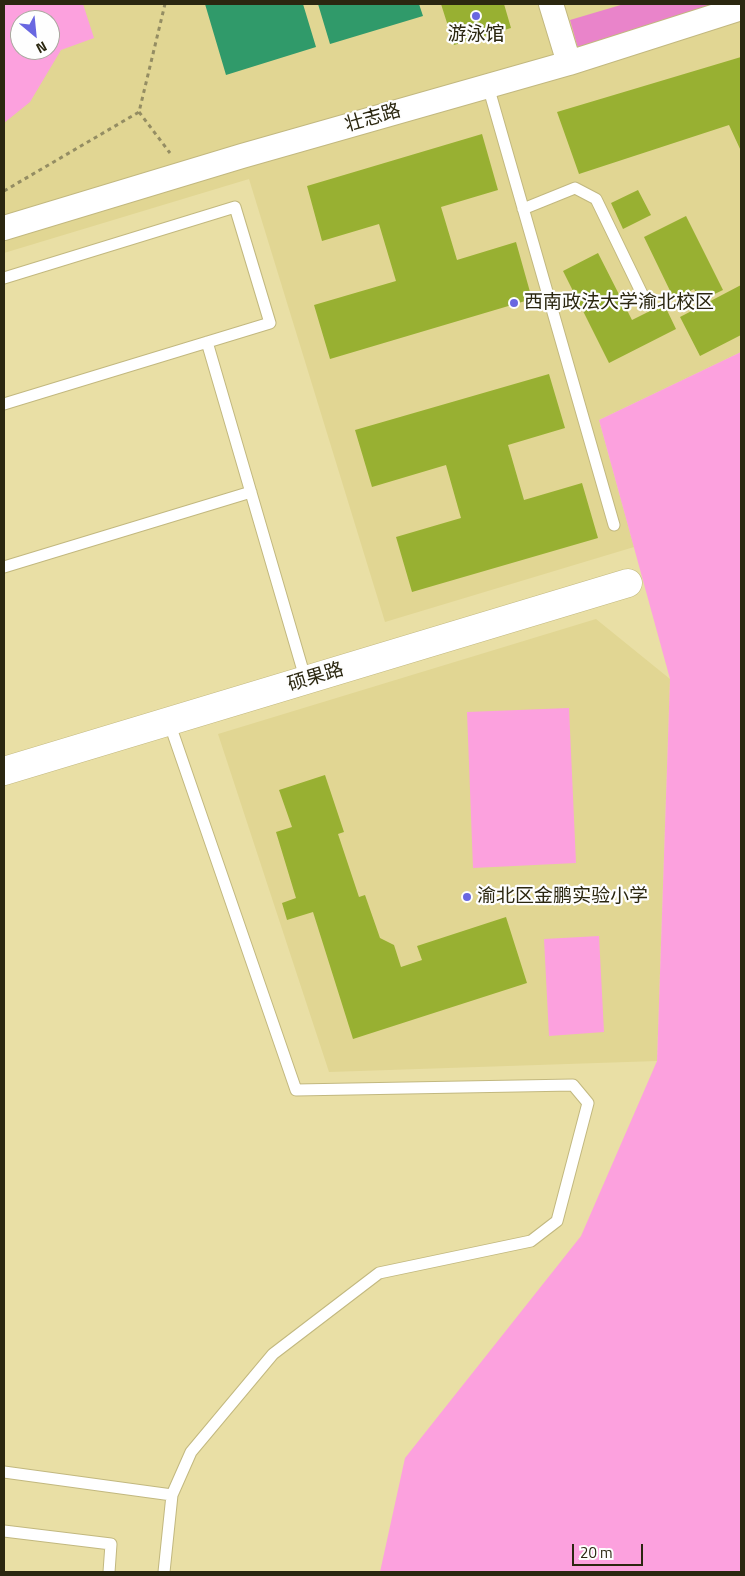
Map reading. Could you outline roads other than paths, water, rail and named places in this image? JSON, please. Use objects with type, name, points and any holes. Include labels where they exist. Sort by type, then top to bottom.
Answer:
[{"type":"street","points":[[550,4],[569,63]]},
{"type":"street","name":"壮志路","points":[[4,228],[186,173],[569,63],[731,8]]},
{"type":"street","name":"硕果路","points":[[4,771],[628,583]]},
{"type":"lane","points":[[488,86],[614,525]]},
{"type":"lane","points":[[523,209],[575,188],[596,200],[645,300]]},
{"type":"lane","points":[[4,278],[234,207],[270,323],[4,404]]},
{"type":"lane","points":[[207,342],[306,681]]},
{"type":"lane","points":[[4,567],[251,492]]},
{"type":"lane","points":[[164,1572],[172,1495],[191,1452],[273,1354],[379,1273],[531,1241],[557,1221],[588,1103],[573,1085],[296,1090],[169,722]]},
{"type":"lane","points":[[4,1472],[172,1495]]},
{"type":"lane","points":[[4,1531],[111,1544],[109,1572]]},
{"type":"place","name":"游泳馆","points":[[476,16]]},
{"type":"place","name":"西南政法大学渝北校区","points":[[514,303]]},
{"type":"place","name":"渝北区金鹏实验小学","points":[[467,897]]}]
